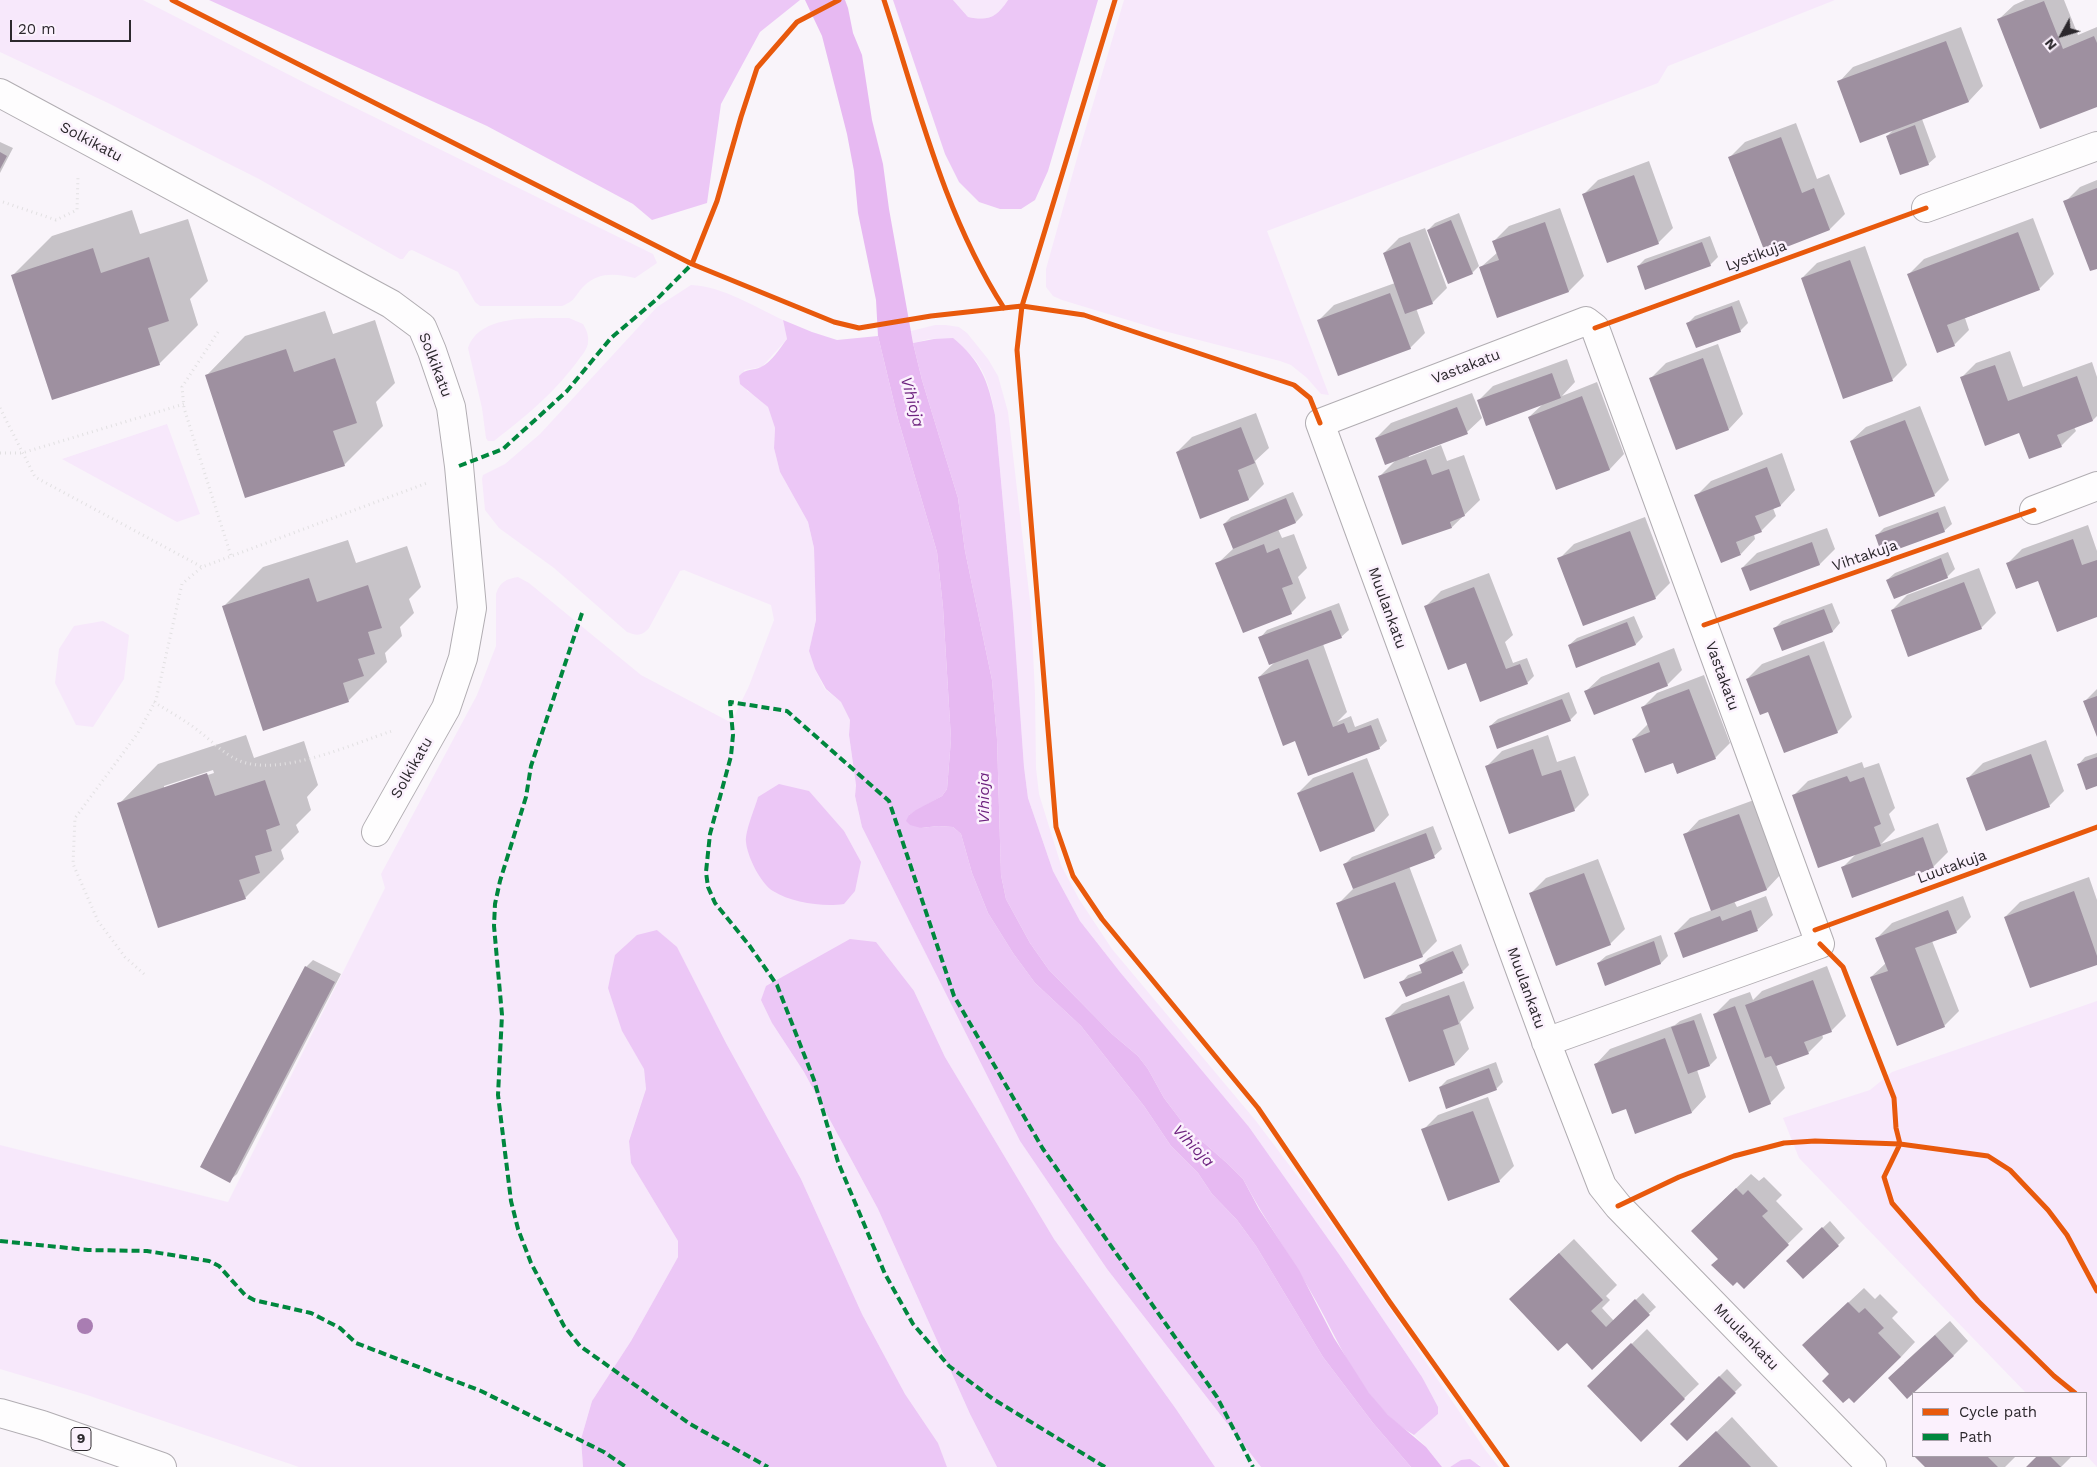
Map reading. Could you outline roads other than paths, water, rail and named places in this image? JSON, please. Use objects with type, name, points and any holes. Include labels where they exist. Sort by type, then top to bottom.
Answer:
[{"type":"main road","name":"Solkikatu","points":[[0,93],[391,304],[422,327],[451,407],[460,466],[472,608],[463,658],[446,708],[376,832]]},
{"type":"main road","points":[[1926,208],[2097,146]]},
{"type":"main road","name":"Vastakatu","points":[[1320,423],[1586,321],[1595,328],[1707,634],[1820,944],[1546,1042]]},
{"type":"main road","name":"Muulankatu","points":[[1320,423],[1546,1042],[1602,1186],[1618,1206],[1872,1467]]},
{"type":"main road","points":[[2034,510],[2097,486]]},
{"type":"main road","name":"9","points":[[0,1413],[162,1467]]},
{"type":"water","name":"Vihioja","points":[[805,0],[845,0],[853,33],[862,55],[872,120],[883,164],[889,209],[913,343],[922,380],[958,498],[965,551],[992,680],[997,739],[1001,875],[1006,899],[1030,943],[1049,970],[1112,1034],[1138,1056],[1148,1069],[1164,1098],[1186,1127],[1243,1179],[1259,1209],[1299,1270],[1334,1338],[1369,1393],[1388,1415],[1426,1447],[1442,1467],[1411,1467],[1373,1423],[1323,1357],[1256,1246],[1237,1220],[1212,1194],[1198,1173],[1171,1146],[1144,1106],[1081,1026],[1035,983],[1013,953],[988,913],[972,873],[961,834],[953,827],[921,828],[910,825],[906,821],[909,815],[942,796],[947,789],[951,739],[943,607],[937,552],[898,419],[878,336],[876,300],[858,213],[854,171],[847,134],[822,36]]}]
